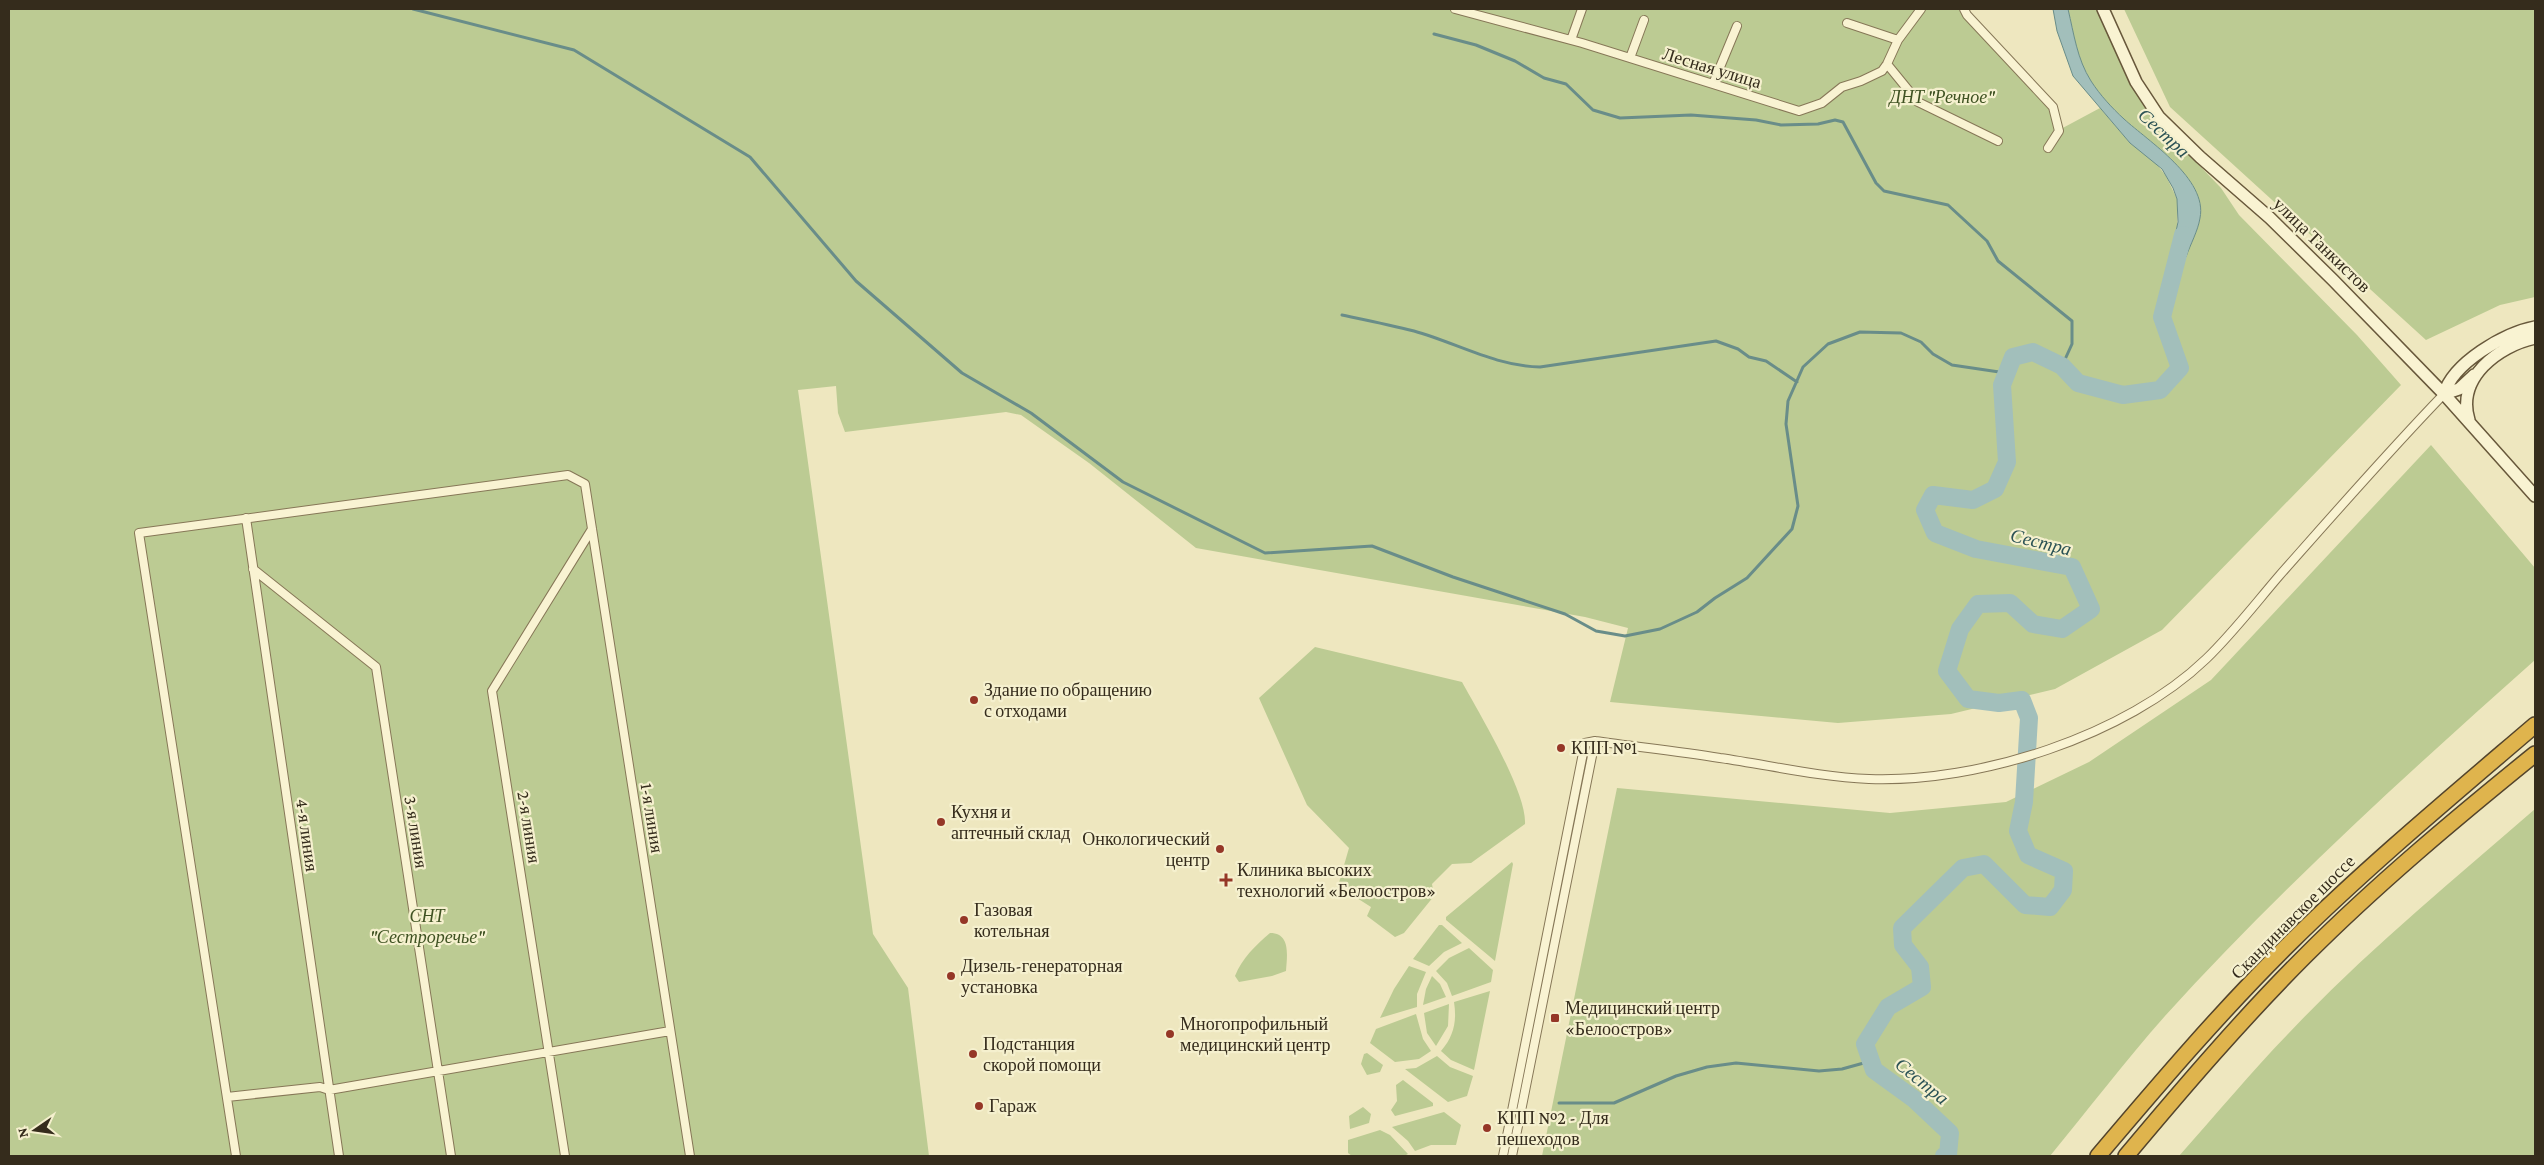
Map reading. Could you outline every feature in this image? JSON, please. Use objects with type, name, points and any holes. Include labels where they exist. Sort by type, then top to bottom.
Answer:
[{"type":"highway","name":"Скандинавское шоссе","points":[[2098,1156],[2165,1077],[2288,944],[2414,828],[2535,725]]},
{"type":"highway","name":"Скандинавское шоссе","points":[[2126,1156],[2179,1093],[2304,957],[2420,850],[2535,754]]},
{"type":"street","name":"Лесная улица","points":[[1455,9],[1472,11],[1571,40],[1800,111],[1822,103],[1842,87],[1874,76],[1887,64],[1898,40],[1921,9]]},
{"type":"street","points":[[1571,40],[1582,9]]},
{"type":"street","points":[[1964,9],[1967,15],[2053,107],[2059,131],[2048,148]]},
{"type":"street","name":"улица Танкистов","points":[[2103,9],[2136,82],[2159,117],[2200,157],[2270,218],[2425,374],[2535,496]]},
{"type":"street","points":[[1630,58],[1644,20]]},
{"type":"street","points":[[1847,23],[1898,40]]},
{"type":"street","points":[[1713,84],[1737,26]]},
{"type":"street","points":[[1887,64],[1918,102],[1998,140]]},
{"type":"street","points":[[1503,1156],[1584,743],[1595,741],[1806,772],[1869,779],[1960,772],[2008,763],[2047,751],[2118,719],[2167,689],[2205,660],[2340,506],[2444,394],[2447,384],[2455,374],[2493,343],[2506,335],[2535,327]]},
{"type":"street","points":[[2444,394],[2458,389],[2511,345],[2535,338]]},
{"type":"street","points":[[2471,424],[2465,408],[2466,399],[2479,370]]},
{"type":"street","points":[[2425,374],[2437,378],[2455,374]]},
{"type":"street","name":"1-я линия","points":[[246,518],[568,474],[585,484],[690,1156]]},
{"type":"street","points":[[236,1156],[139,533],[246,518]]},
{"type":"street","name":"4-я линия","points":[[246,518],[340,1156]]},
{"type":"street","name":"2-я линия","points":[[565,1156],[492,691],[592,529]]},
{"type":"street","name":"3-я линия","points":[[253,570],[376,667],[450,1156]]},
{"type":"street","points":[[1512,1156],[1595,741]]},
{"type":"street","points":[[227,1096],[320,1087],[329,1090],[670,1031]]},
{"type":"green space","points":[[9,9],[1964,9],[2053,107],[2059,130],[2100,108],[2130,143],[2155,162],[2166,176],[2177,199],[2177,234],[2185,257],[2196,233],[2200,218],[2200,203],[2195,189],[2174,162],[2106,101],[2086,73],[2079,55],[2068,9],[2098,9],[2132,87],[2150,114],[2221,188],[2239,215],[2357,335],[2401,385],[2162,630],[2055,689],[1951,714],[1838,723],[1610,702],[1628,628],[1585,617],[1196,548],[1089,463],[1021,415],[1006,412],[845,432],[838,413],[836,386],[798,390],[873,934],[908,988],[929,1156],[9,1156]]},
{"type":"green space","points":[[2124,9],[2535,9],[2535,297],[2500,305],[2426,340],[2170,107]]},
{"type":"green space","points":[[2431,445],[2535,568],[2535,660],[2392,789],[2253,923],[2150,1033],[2050,1156],[1542,1156],[1617,788],[1890,813],[2006,802],[2089,762],[2211,680]]},
{"type":"green space","points":[[1315,647],[1462,682],[1501,753],[1524,810],[1525,824],[1471,863],[1452,864],[1432,884],[1434,896],[1404,933],[1395,937],[1367,916],[1371,907],[1338,886],[1349,848],[1307,805],[1259,698]]},
{"type":"green space","points":[[2535,809],[2535,1156],[2179,1156],[2246,1079],[2317,1004],[2408,918]]},
{"type":"green space","points":[[1512,862],[1495,961],[1446,920],[1446,917]]},
{"type":"green space","points":[[1439,925],[1442,925],[1462,943],[1444,952],[1429,966],[1413,959]]},
{"type":"green space","points":[[1270,933],[1277,934],[1285,941],[1287,952],[1286,971],[1272,976],[1239,982],[1235,976],[1241,963]]},
{"type":"green space","points":[[1469,948],[1493,970],[1491,982],[1452,996],[1447,983],[1436,971],[1449,958]]},
{"type":"green space","points":[[1409,966],[1426,972],[1417,994],[1417,1007],[1380,1018],[1394,989]]},
{"type":"green space","points":[[1432,976],[1440,984],[1446,997],[1423,1005],[1426,989]]},
{"type":"green space","points":[[1490,991],[1474,1070],[1451,1060],[1441,1051],[1449,1040],[1454,1028],[1454,1002]]},
{"type":"green space","points":[[1449,1004],[1448,1026],[1436,1046],[1427,1033],[1424,1013]]},
{"type":"green space","points":[[1416,1014],[1423,1039],[1431,1051],[1419,1059],[1395,1062],[1370,1043],[1376,1029]]},
{"type":"green space","points":[[1367,1053],[1383,1065],[1380,1072],[1367,1075],[1361,1064],[1364,1054]]},
{"type":"green space","points":[[1437,1056],[1450,1067],[1473,1076],[1467,1096],[1448,1102],[1405,1069],[1416,1068]]},
{"type":"green space","points":[[1403,1080],[1433,1103],[1433,1106],[1395,1116],[1391,1110],[1397,1101],[1396,1085]]},
{"type":"green space","points":[[1363,1107],[1371,1114],[1369,1123],[1350,1129],[1349,1116]]},
{"type":"green space","points":[[1444,1112],[1461,1125],[1456,1145],[1431,1145],[1415,1151],[1408,1141],[1392,1127]]},
{"type":"green space","points":[[1380,1130],[1390,1135],[1408,1154],[1404,1156],[1352,1156],[1348,1153],[1348,1140]]},
{"type":"water","points":[[2053,9],[2068,9],[2082,64],[2098,91],[2124,119],[2174,162],[2195,189],[2200,203],[2200,218],[2186,257],[2171,255],[2178,222],[2177,199],[2173,188],[2162,169],[2130,143],[2073,76],[2057,31]]},
{"type":"waterway","points":[[413,9],[574,50],[750,157],[856,281],[962,373],[1031,413],[1123,482],[1265,553],[1372,546],[1453,577],[1565,614],[1596,631],[1625,636],[1660,629],[1697,612],[1747,578],[1792,529],[1798,506],[1786,424],[1788,401],[1803,367],[1828,344],[1860,332],[1901,333],[1921,342],[1933,354],[1952,365],[2006,373]]},
{"type":"waterway","points":[[1434,34],[1476,45],[1515,61],[1544,78],[1566,84],[1593,110],[1620,118],[1691,115],[1756,120],[1781,125],[1818,124],[1835,120],[1843,122],[1876,183],[1884,191],[1948,205],[1987,241],[1998,261],[2072,321],[2072,344],[2062,366]]},
{"type":"waterway","name":"Сестра","points":[[1944,1156],[1948,1155],[1950,1133],[1914,1099],[1874,1070],[1865,1044],[1888,1007],[1922,987],[1920,967],[1903,945],[1902,928],[1963,868],[1984,864],[2025,905],[2050,907],[2063,890],[2064,871],[2028,855],[2018,831],[2024,802],[2029,718],[2022,700],[1999,703],[1968,699],[1947,671],[1960,629],[1978,604],[2010,603],[2033,624],[2062,629],[2091,609],[2072,567],[1976,549],[1935,533],[1925,510],[1933,495],[1973,500],[1995,489],[2007,462],[2002,385],[2013,357],[2033,352],[2062,366],[2078,383],[2123,395],[2160,390],[2180,368],[2162,317],[2183,235]]},
{"type":"waterway","points":[[1342,315],[1414,331],[1507,363],[1523,366],[1540,367],[1716,341],[1738,349],[1749,357],[1766,361],[1797,382]]},
{"type":"waterway","points":[[1559,1103],[1614,1103],[1676,1076],[1707,1067],[1736,1063],[1819,1071],[1842,1069],[1871,1061]]},
{"type":"place","name":"Здание по обращению с отходами","points":[[974,700]]},
{"type":"place","name":"КПП №1","points":[[1561,748]]},
{"type":"place","name":"Кухня и аптечный склад","points":[[941,822]]},
{"type":"place","name":"Онкологический центр","points":[[1220,849]]},
{"type":"place","name":"Клиника высоких технологий «Белоостров»","points":[[1226,880]]},
{"type":"place","name":"Газовая котельная","points":[[964,920]]},
{"type":"place","name":"Дизель-генераторная установка","points":[[951,976]]},
{"type":"place","name":"Медицинский центр «Белоостров»","points":[[1555,1018]]},
{"type":"place","name":"Многопрофильный медицинский центр","points":[[1170,1034]]},
{"type":"place","name":"Подстанция скорой помощи","points":[[973,1054]]},
{"type":"place","name":"Гараж","points":[[979,1106]]},
{"type":"place","name":"КПП №2 - Для пешеходов","points":[[1487,1128]]},
{"type":"park label","name":"ДНТ \"Речное\"","points":[[1942,97]]},
{"type":"park label","name":"СНТ \"Сестроречье\"","points":[[427,926]]}]
